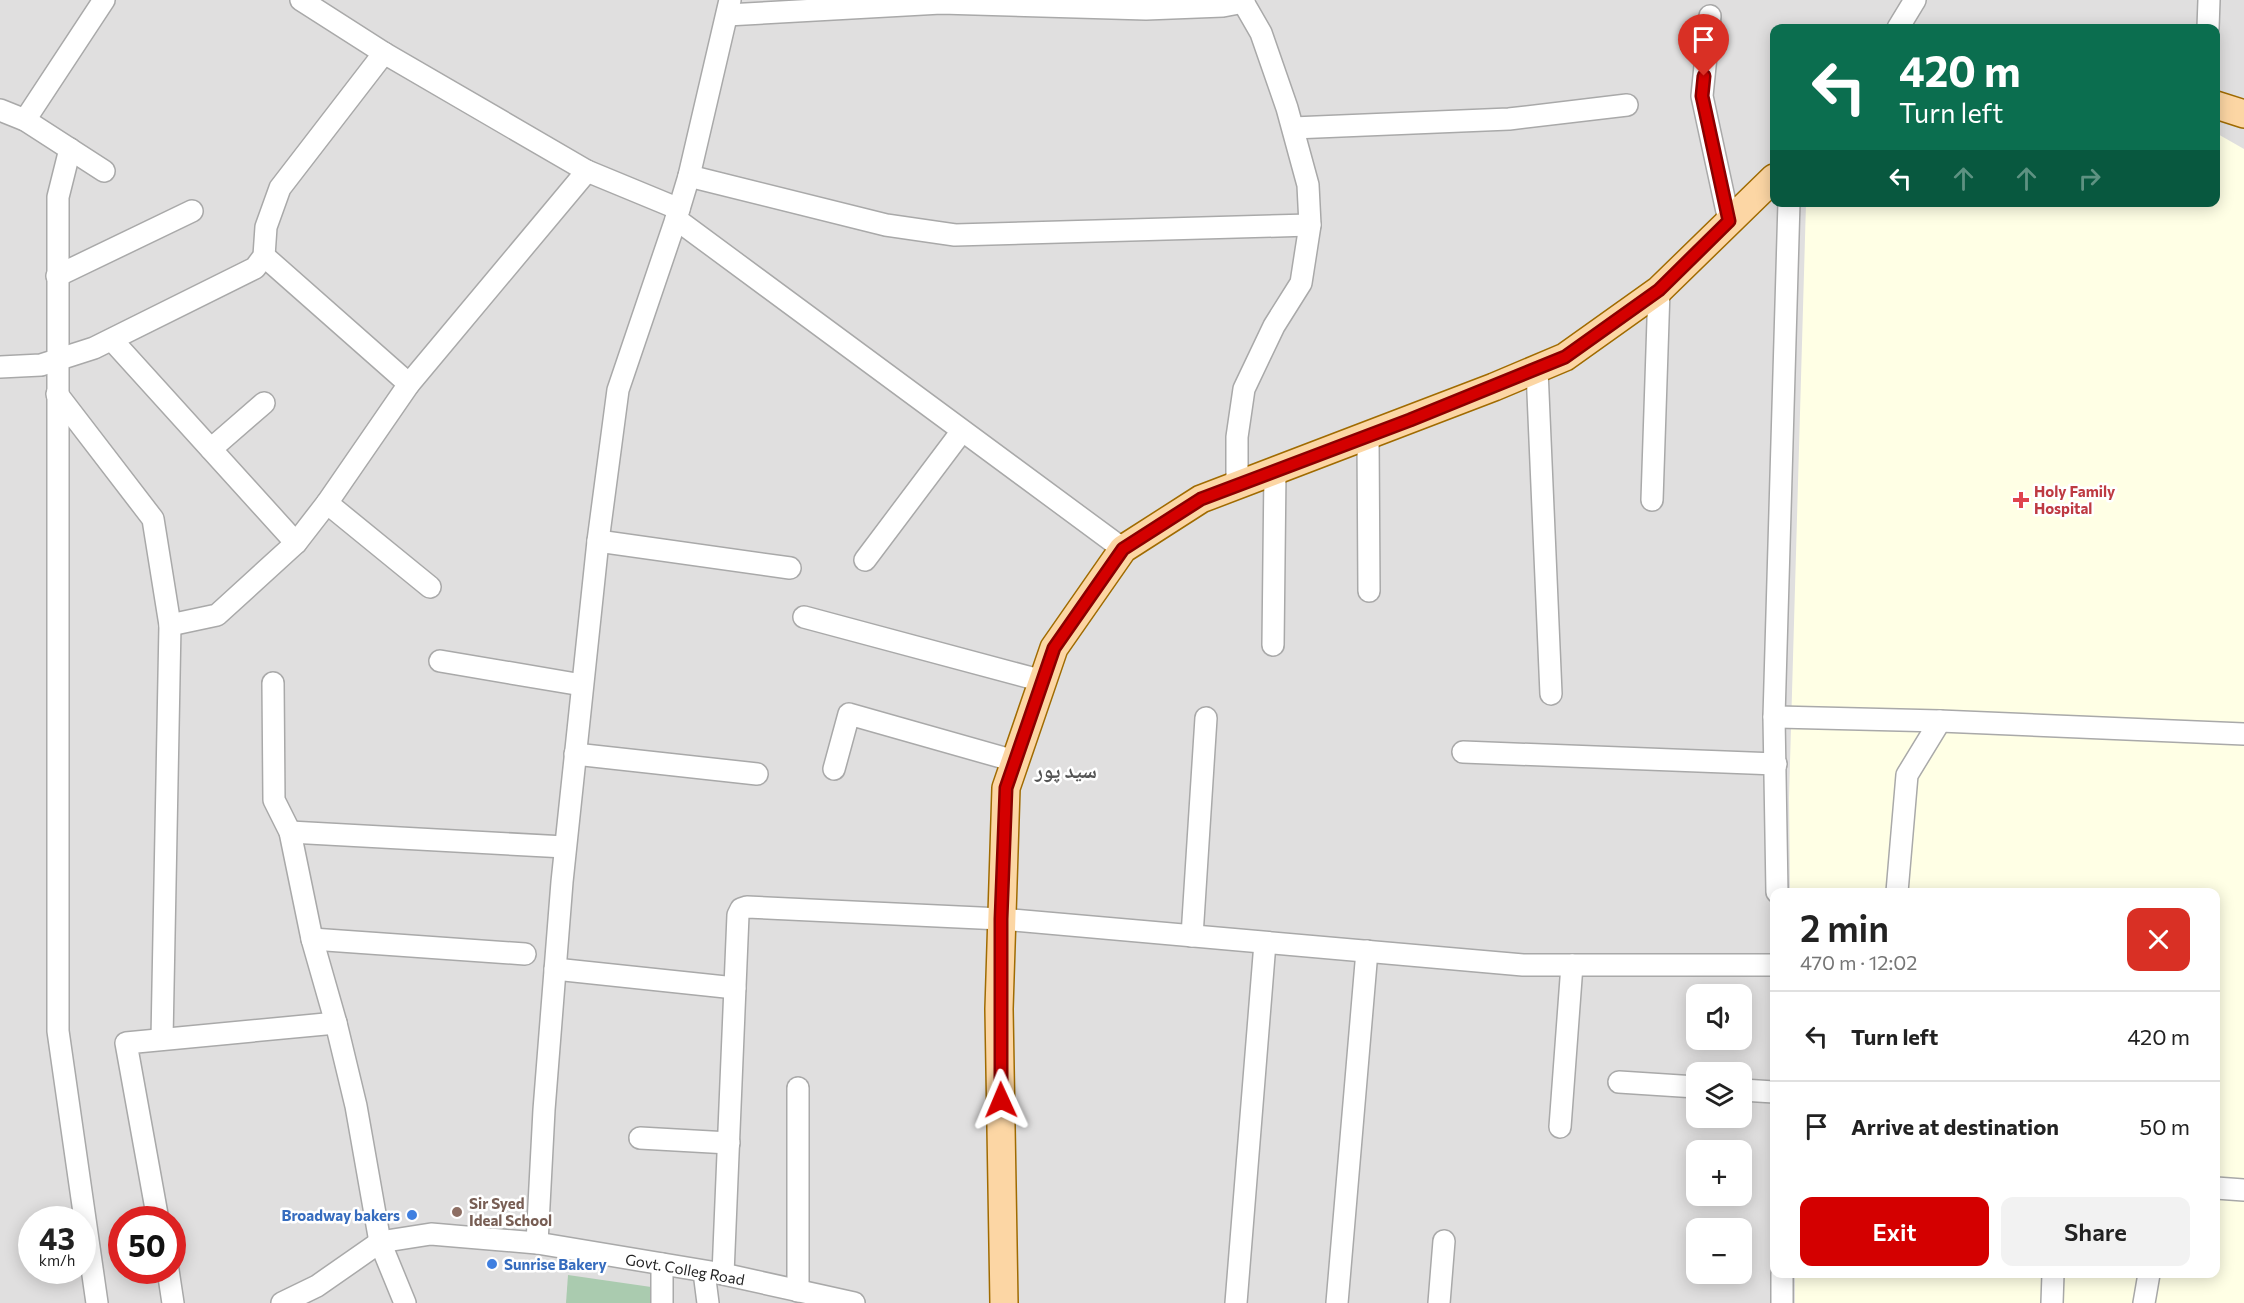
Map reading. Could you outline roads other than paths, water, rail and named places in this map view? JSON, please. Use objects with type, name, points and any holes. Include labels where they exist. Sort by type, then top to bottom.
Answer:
[{"type":"main road","points":[[2220,106],[2244,114]]},
{"type":"main road","points":[[1004,1303],[999,1009],[1006,788],[1054,648],[1123,549],[1201,499],[1368,436],[1565,357],[1659,290],[1770,182]]},
{"type":"street","points":[[25,120],[104,0]]},
{"type":"street","points":[[302,0],[384,53],[587,171],[678,214],[962,431],[1123,549]]},
{"type":"street","points":[[1900,24],[1915,0]]},
{"type":"street","points":[[2208,24],[2209,0]]},
{"type":"street","points":[[537,1243],[544,1110],[565,847],[598,540],[618,390],[689,176],[728,8],[941,3],[1146,9],[1223,6],[1243,1],[1261,33],[1293,128],[1308,185],[1310,225],[1301,283],[1274,326],[1244,389],[1237,437],[1237,485]]},
{"type":"street","points":[[1710,16],[1702,96],[1729,221]]},
{"type":"street","points":[[0,368],[41,366],[94,348],[255,268],[264,256],[266,227],[280,188],[384,53]]},
{"type":"street","points":[[1293,128],[1509,119],[1627,105]]},
{"type":"street","points":[[0,110],[25,120],[104,171]]},
{"type":"street","points":[[70,149],[58,197],[58,1031],[97,1303]]},
{"type":"street","points":[[170,625],[217,615],[296,543],[327,503],[409,384],[587,171]]},
{"type":"street","points":[[689,176],[886,225],[955,234],[1310,225]]},
{"type":"street","points":[[1777,888],[1774,717],[1789,207]]},
{"type":"street","points":[[57,276],[192,211]]},
{"type":"street","points":[[264,256],[409,384]]},
{"type":"street","points":[[1652,500],[1659,290]]},
{"type":"street","points":[[112,340],[296,543]]},
{"type":"street","points":[[1537,370],[1551,694]]},
{"type":"street","points":[[57,394],[153,519],[160,560],[170,625],[162,1039]]},
{"type":"street","points":[[211,449],[264,403]]},
{"type":"street","points":[[865,560],[962,431]]},
{"type":"street","points":[[1368,436],[1369,591]]},
{"type":"street","points":[[1273,645],[1275,471]]},
{"type":"street","points":[[327,503],[430,587]]},
{"type":"street","points":[[598,540],[790,568]]},
{"type":"street","points":[[804,617],[1043,681]]},
{"type":"street","points":[[440,661],[582,686]]},
{"type":"street","points":[[273,683],[274,800],[290,832],[312,939],[336,1023],[356,1106],[380,1242],[405,1303]]},
{"type":"street","points":[[834,769],[849,714],[1015,760]]},
{"type":"street","points":[[1774,717],[1940,721],[2244,735]]},
{"type":"street","points":[[1192,936],[1206,718]]},
{"type":"street","points":[[1897,888],[1907,775],[1940,721]]},
{"type":"street","points":[[1463,752],[1776,764]]},
{"type":"street","points":[[575,754],[757,774]]},
{"type":"street","points":[[290,832],[565,847]]},
{"type":"street","points":[[708,1303],[714,1273],[729,1143],[738,915],[741,909],[747,907],[1001,919],[1523,965],[1770,965]]},
{"type":"street","points":[[312,939],[525,954]]},
{"type":"street","points":[[1236,1303],[1265,943]]},
{"type":"street","points":[[1337,1303],[1367,951]]},
{"type":"street","points":[[1560,1127],[1572,965]]},
{"type":"street","points":[[555,969],[735,988]]},
{"type":"street","points":[[155,1206],[126,1042],[336,1023]]},
{"type":"street","points":[[1619,1082],[1686,1086]]},
{"type":"street","points":[[798,1088],[798,1291]]},
{"type":"street","points":[[1752,1091],[1770,1092]]},
{"type":"street","points":[[640,1138],[729,1143]]},
{"type":"street","points":[[2220,1188],[2244,1190]]},
{"type":"street","name":"Govt. Colleg Road","points":[[282,1303],[319,1294],[380,1242],[431,1234],[537,1243],[714,1273],[843,1302]]},
{"type":"street","points":[[1439,1303],[1444,1241]]},
{"type":"street","points":[[662,1264],[662,1303]]},
{"type":"street","points":[[1782,1278],[1782,1303]]},
{"type":"street","points":[[2052,1303],[2053,1278]]},
{"type":"street","points":[[2144,1303],[2148,1278]]},
{"type":"street","points":[[170,1284],[173,1303]]},
{"type":"place","name":"Holy Family Hospital","points":[[2021,500]]},
{"type":"place","name":"Sir Syed Ideal School","points":[[457,1212]]},
{"type":"place","name":"Broadway bakers","points":[[412,1215]]},
{"type":"place","name":"Sunrise Bakery","points":[[492,1264]]},
{"type":"district","name":"سید پور","points":[[1066,769]]}]
